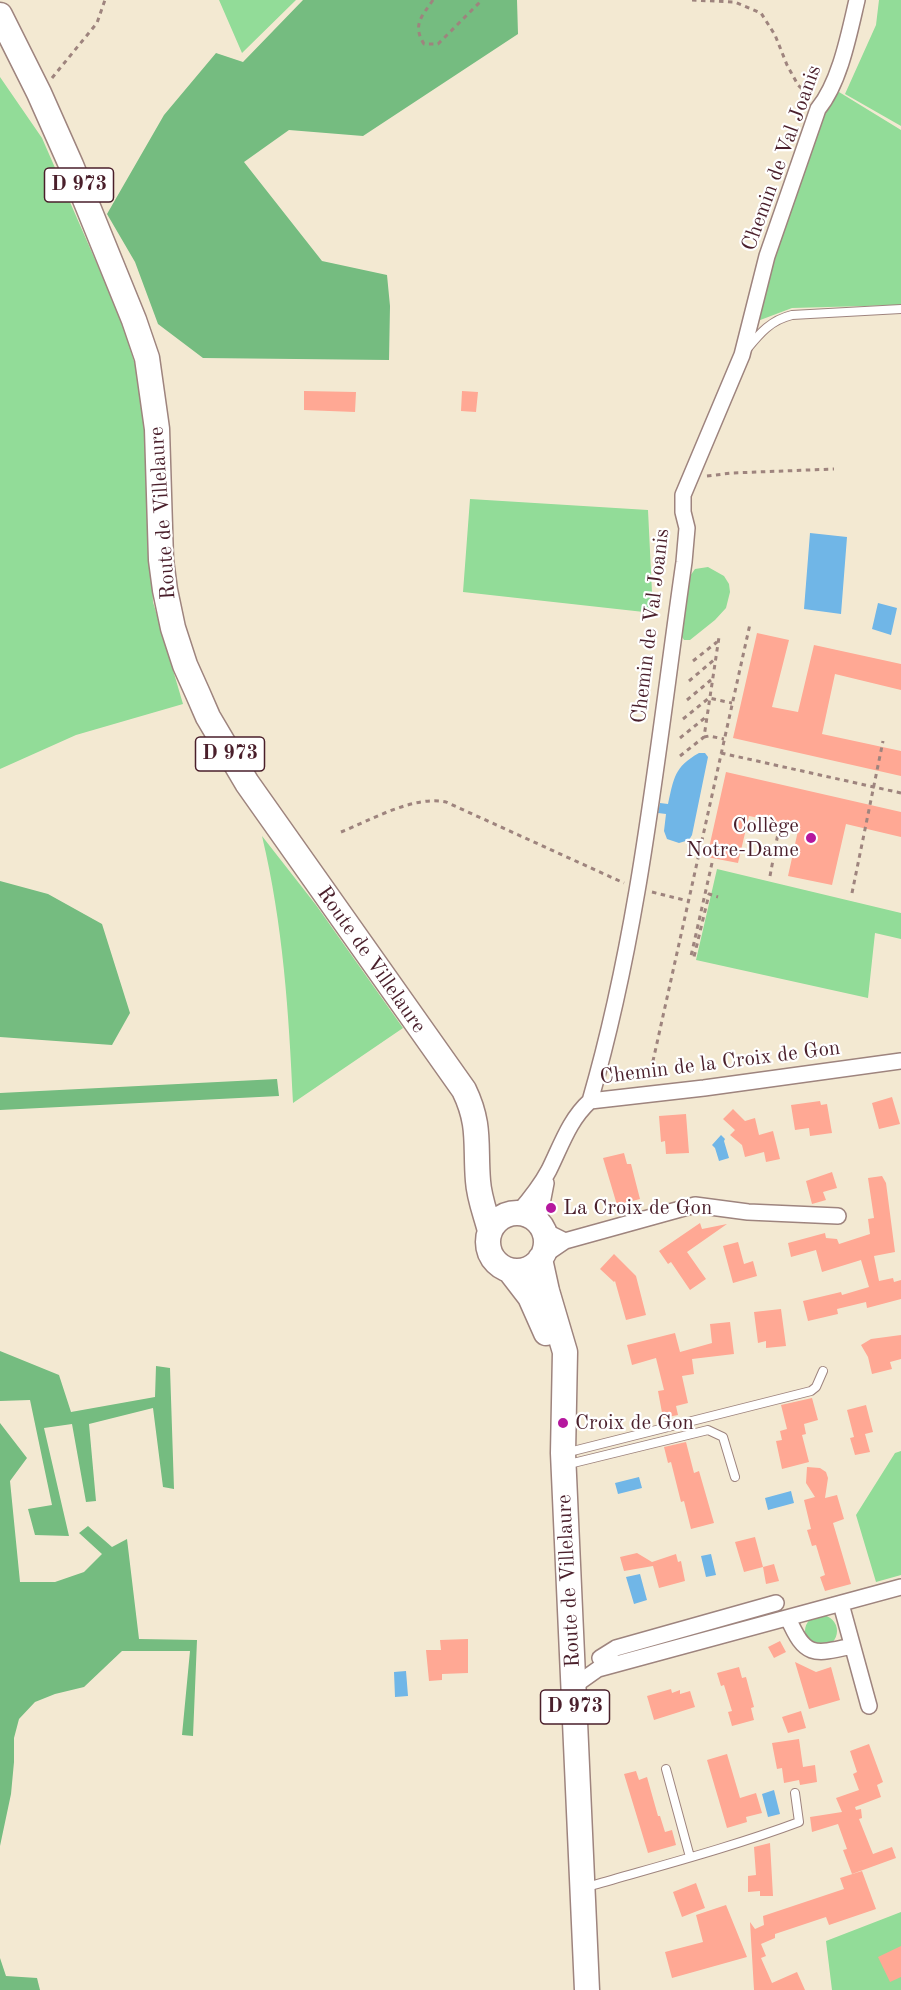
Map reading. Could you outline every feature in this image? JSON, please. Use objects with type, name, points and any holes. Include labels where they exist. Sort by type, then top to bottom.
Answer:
[{"type":"main road","name":"Route de Villelaure","points":[[0,15],[39,93],[115,271],[147,358],[157,429],[163,570],[173,628],[185,665],[208,717],[247,783],[464,1090],[476,1119],[480,1191],[490,1231]]},
{"type":"main road","points":[[478,1168],[493,1192],[506,1207],[531,1217],[550,1232],[542,1258],[527,1270],[510,1271],[493,1260],[488,1241],[490,1231],[500,1218],[517,1213]]},
{"type":"main road","name":"Route de Villelaure","points":[[542,1258],[547,1291],[565,1352],[563,1459],[587,1990]]},
{"type":"main road","name":"Route de Villelaure","points":[[510,1271],[530,1297],[544,1324],[557,1377],[563,1424]]},
{"type":"street","name":"Chemin de Val Joanis","points":[[590,1101],[620,981],[637,889],[684,562],[687,528],[683,512],[683,495],[742,355],[767,256],[818,109],[827,98],[846,44],[857,0]]},
{"type":"street","name":"Chemin de la Croix de Gon","points":[[517,1213],[535,1194],[569,1126],[590,1101],[901,1061]]},
{"type":"street","name":"Chemin de la Croix de Gon","points":[[548,1171],[540,1214],[550,1232]]},
{"type":"street","points":[[550,1232],[695,1205],[748,1212],[838,1216]]},
{"type":"street","points":[[574,1686],[598,1670],[901,1587]]},
{"type":"street","points":[[600,1658],[616,1648],[776,1603]]},
{"type":"street","points":[[841,1604],[869,1706]]},
{"type":"street","points":[[788,1618],[797,1640],[810,1650],[823,1653],[852,1647]]},
{"type":"street","points":[[573,1656],[600,1658],[621,1664]]},
{"type":"lane","points":[[742,355],[768,325],[780,318],[792,315],[901,309]]},
{"type":"lane","points":[[563,1459],[811,1391],[816,1387],[823,1371]]},
{"type":"lane","points":[[563,1459],[708,1430],[723,1437],[735,1477]]},
{"type":"lane","points":[[666,1769],[690,1857]]},
{"type":"lane","points":[[581,1886],[594,1885],[690,1857],[799,1822],[795,1793]]},
{"type":"path","points":[[39,93],[97,23],[105,0]]},
{"type":"path","points":[[433,0],[419,21],[418,34],[424,44],[438,44],[482,0]]},
{"type":"path","points":[[692,0],[735,2],[761,13],[775,35],[798,85],[820,106]]},
{"type":"path","points":[[688,485],[704,477],[732,473],[834,469]]},
{"type":"path","points":[[649,1084],[750,624]]},
{"type":"path","points":[[693,661],[719,638],[704,737]]},
{"type":"path","points":[[689,681],[715,659]]},
{"type":"path","points":[[687,700],[712,680]]},
{"type":"path","points":[[709,698],[732,703]]},
{"type":"path","points":[[684,719],[709,698]]},
{"type":"path","points":[[680,738],[706,717]]},
{"type":"path","points":[[680,756],[704,737],[724,739]]},
{"type":"path","points":[[852,893],[883,741]]},
{"type":"path","points":[[721,753],[901,794]]},
{"type":"path","points":[[340,832],[404,806],[434,799],[446,802],[637,889]]},
{"type":"path","points":[[770,876],[779,828]]},
{"type":"path","points":[[712,863],[691,956],[694,957],[709,894],[718,897]]},
{"type":"green space","points":[[219,0],[296,0],[242,53]]},
{"type":"green space","points":[[303,0],[517,0],[518,34],[363,136],[289,130],[244,162],[322,261],[387,275],[390,306],[389,360],[203,358],[158,324],[135,262],[107,214],[164,115],[216,53],[243,62]]},
{"type":"green space","points":[[879,0],[901,0],[901,126],[845,94],[876,25]]},
{"type":"green space","points":[[0,77],[42,138],[121,319],[145,397],[153,602],[183,704],[76,735],[0,769]]},
{"type":"green space","points":[[839,92],[901,130],[901,305],[792,308],[755,322],[782,219],[825,108]]},
{"type":"green space","points":[[470,499],[648,510],[653,613],[463,592]]},
{"type":"green space","points":[[708,567],[724,576],[729,584],[730,592],[726,608],[690,640],[684,640],[681,635],[690,576],[695,569]]},
{"type":"green space","points":[[262,836],[316,905],[403,1028],[293,1103],[284,969],[275,902]]},
{"type":"green space","points":[[717,869],[901,913],[901,939],[875,933],[868,998],[696,960]]},
{"type":"green space","points":[[0,881],[48,894],[102,924],[130,1013],[112,1045],[0,1037]]},
{"type":"green space","points":[[277,1079],[279,1096],[0,1110],[0,1093]]},
{"type":"green space","points":[[0,1351],[59,1375],[71,1412],[155,1397],[156,1366],[170,1368],[174,1489],[163,1487],[153,1408],[89,1424],[96,1501],[86,1502],[72,1424],[44,1428],[69,1536],[35,1535],[28,1509],[52,1505],[30,1400],[0,1401]]},
{"type":"green space","points":[[0,1423],[27,1458],[10,1481],[20,1582],[55,1582],[84,1572],[102,1554],[79,1533],[88,1526],[112,1547],[127,1539],[139,1639],[197,1640],[193,1736],[182,1735],[190,1651],[122,1651],[84,1687],[35,1702],[19,1719],[14,1738],[11,1794],[0,1846]]},
{"type":"green space","points":[[901,1451],[901,1575],[876,1582],[856,1515],[895,1453]]},
{"type":"green space","points":[[821,1615],[832,1620],[837,1631],[832,1642],[821,1647],[810,1642],[805,1631],[810,1620]]},
{"type":"green space","points":[[901,1912],[901,1990],[832,1990],[826,1941]]},
{"type":"green space","points":[[0,1958],[6,1976],[37,1978],[40,1990],[0,1990]]},
{"type":"water","points":[[810,533],[847,537],[841,614],[804,609]]},
{"type":"water","points":[[878,603],[897,608],[891,635],[872,629]]},
{"type":"water","points":[[699,753],[705,753],[708,757],[692,835],[689,840],[679,843],[667,839],[664,831],[666,814],[658,813],[660,803],[668,804],[676,774],[684,763]]},
{"type":"water","points":[[721,1135],[725,1139],[729,1158],[719,1161],[712,1145]]},
{"type":"water","points":[[639,1477],[642,1488],[618,1494],[615,1483]]},
{"type":"water","points":[[791,1491],[794,1503],[768,1510],[765,1498]]},
{"type":"water","points":[[711,1554],[716,1575],[706,1577],[701,1556]]},
{"type":"water","points":[[640,1574],[647,1600],[634,1604],[626,1577]]},
{"type":"water","points":[[406,1671],[408,1696],[395,1697],[394,1672]]},
{"type":"water","points":[[774,1790],[780,1814],[768,1817],[762,1794]]},
{"type":"building","points":[[304,391],[356,392],[355,412],[304,410]]},
{"type":"building","points":[[462,391],[478,392],[476,412],[461,411]]},
{"type":"building","points":[[757,633],[789,640],[772,707],[798,712],[814,645],[901,664],[901,690],[835,674],[822,734],[901,751],[901,776],[733,738]]},
{"type":"building","points":[[726,772],[901,812],[901,837],[846,824],[832,885],[788,876],[799,826],[749,816],[738,863],[707,857]]},
{"type":"building","points":[[892,1097],[900,1124],[879,1129],[872,1103]]},
{"type":"building","points":[[820,1101],[821,1105],[827,1104],[832,1133],[810,1136],[809,1128],[795,1130],[791,1105]]},
{"type":"building","points":[[733,1109],[745,1121],[755,1118],[759,1135],[773,1131],[780,1159],[766,1162],[764,1152],[745,1157],[742,1145],[730,1135],[735,1130],[723,1119]]},
{"type":"building","points":[[686,1114],[689,1153],[666,1154],[665,1141],[661,1142],[659,1116]]},
{"type":"building","points":[[624,1153],[627,1164],[631,1164],[640,1199],[617,1205],[603,1158]]},
{"type":"building","points":[[832,1172],[837,1188],[823,1192],[826,1200],[812,1204],[806,1181]]},
{"type":"building","points":[[882,1176],[886,1183],[895,1252],[874,1256],[879,1281],[893,1278],[894,1282],[901,1280],[901,1299],[867,1308],[866,1302],[837,1309],[838,1314],[808,1321],[803,1301],[841,1292],[842,1295],[869,1287],[861,1260],[822,1272],[816,1250],[791,1257],[788,1243],[825,1233],[826,1238],[837,1239],[839,1244],[870,1234],[868,1219],[874,1218],[868,1178]]},
{"type":"building","points":[[700,1223],[702,1229],[727,1224],[687,1252],[706,1279],[690,1290],[671,1262],[668,1264],[659,1251]]},
{"type":"building","points":[[738,1242],[744,1264],[753,1261],[757,1276],[733,1283],[723,1246]]},
{"type":"building","points":[[614,1254],[636,1276],[646,1315],[626,1320],[615,1281],[600,1269]]},
{"type":"building","points":[[781,1309],[786,1346],[766,1348],[766,1341],[758,1343],[754,1312]]},
{"type":"building","points":[[730,1322],[734,1354],[692,1359],[694,1374],[682,1376],[688,1403],[676,1406],[678,1415],[663,1418],[658,1391],[664,1390],[656,1358],[632,1365],[627,1345],[675,1333],[680,1352],[712,1343],[710,1324]]},
{"type":"building","points":[[901,1335],[901,1359],[890,1362],[892,1369],[872,1374],[868,1357],[861,1345],[871,1339]]},
{"type":"building","points":[[812,1398],[818,1420],[804,1424],[806,1434],[802,1435],[809,1462],[782,1469],[776,1441],[782,1440],[780,1431],[787,1429],[781,1405]]},
{"type":"building","points":[[866,1405],[873,1432],[865,1434],[870,1452],[855,1455],[850,1438],[854,1437],[847,1410]]},
{"type":"building","points":[[686,1442],[694,1473],[699,1471],[714,1523],[691,1529],[684,1501],[681,1502],[671,1462],[668,1463],[664,1447]]},
{"type":"building","points":[[807,1467],[820,1468],[826,1472],[828,1478],[825,1498],[837,1495],[844,1519],[833,1523],[851,1584],[825,1591],[820,1577],[825,1575],[816,1545],[812,1546],[807,1530],[811,1529],[804,1500],[815,1497],[806,1483]]},
{"type":"building","points":[[755,1537],[763,1567],[744,1572],[735,1542]]},
{"type":"building","points":[[637,1553],[652,1562],[676,1554],[678,1562],[681,1561],[685,1581],[659,1588],[653,1566],[624,1571],[620,1557]]},
{"type":"building","points":[[774,1564],[779,1581],[766,1584],[763,1567]]},
{"type":"building","points":[[468,1639],[468,1673],[442,1674],[442,1680],[429,1681],[426,1650],[441,1650],[440,1640]]},
{"type":"building","points":[[780,1641],[786,1652],[774,1658],[768,1647]]},
{"type":"building","points":[[795,1662],[816,1672],[831,1667],[840,1700],[809,1709]]},
{"type":"building","points":[[739,1667],[742,1678],[746,1677],[754,1707],[751,1708],[754,1720],[732,1726],[728,1712],[732,1711],[724,1685],[721,1686],[717,1673]]},
{"type":"building","points":[[671,1689],[672,1693],[680,1690],[680,1694],[690,1691],[695,1707],[654,1720],[647,1696]]},
{"type":"building","points":[[801,1711],[806,1728],[788,1733],[782,1717]]},
{"type":"building","points":[[799,1739],[803,1767],[815,1765],[817,1782],[800,1785],[799,1780],[784,1783],[782,1768],[777,1769],[772,1743]]},
{"type":"building","points":[[869,1744],[883,1782],[877,1785],[881,1797],[855,1807],[856,1810],[861,1809],[862,1818],[859,1819],[873,1854],[892,1847],[896,1858],[852,1874],[843,1850],[847,1849],[838,1824],[812,1832],[810,1817],[842,1812],[836,1798],[859,1790],[853,1774],[857,1772],[850,1751]]},
{"type":"building","points":[[727,1754],[740,1798],[756,1793],[762,1813],[746,1817],[747,1822],[727,1828],[707,1760]]},
{"type":"building","points":[[636,1771],[639,1780],[647,1777],[658,1816],[660,1816],[665,1832],[672,1830],[676,1845],[648,1853],[624,1774]]},
{"type":"building","points":[[770,1843],[773,1896],[760,1896],[760,1891],[748,1892],[748,1876],[756,1875],[754,1847]]},
{"type":"building","points":[[862,1871],[876,1909],[829,1925],[826,1917],[775,1934],[775,1938],[761,1944],[766,1956],[761,1958],[772,1983],[797,1972],[805,1990],[754,1990],[750,1922],[755,1929],[764,1925],[763,1916],[844,1889],[840,1878]]},
{"type":"building","points":[[696,1883],[705,1908],[682,1917],[673,1892]]},
{"type":"building","points":[[726,1905],[747,1957],[672,1978],[665,1952],[703,1942],[696,1915]]},
{"type":"building","points":[[901,1946],[901,1977],[890,1982],[878,1957]]},
{"type":"place","name":"Collège Notre-Dame","points":[[811,838]]},
{"type":"place","name":"La Croix de Gon","points":[[551,1208]]},
{"type":"place","name":"Croix de Gon","points":[[563,1423]]}]
